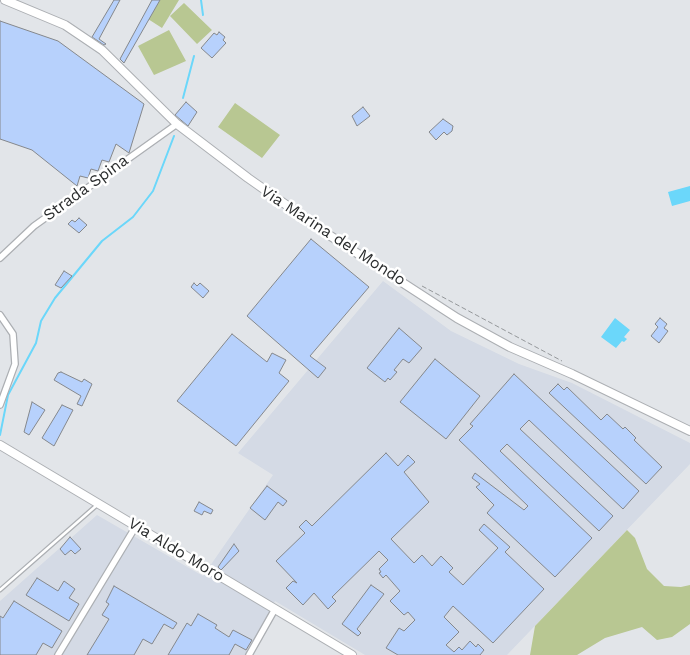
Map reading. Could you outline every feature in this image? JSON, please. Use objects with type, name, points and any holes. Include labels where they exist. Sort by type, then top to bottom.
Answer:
[{"type":"street","name":"Via Marina del Mondo","points":[[4,0],[65,25],[102,50],[177,124],[267,193],[457,318],[510,347],[572,374],[690,431]]},
{"type":"street","name":"Strada Spina","points":[[0,258],[34,226],[177,124]]},
{"type":"street","points":[[0,315],[13,334],[15,364],[0,405]]},
{"type":"street","name":"Via Aldo Moro","points":[[0,445],[352,655]]},
{"type":"street","points":[[58,655],[136,526]]},
{"type":"street","points":[[249,655],[275,609]]},
{"type":"lane","points":[[0,590],[98,504]]},
{"type":"path","points":[[419,284],[569,365]]},
{"type":"shaded area","points":[[383,281],[451,331],[519,364],[572,383],[690,443],[690,464],[507,655],[365,655],[275,601],[247,655],[0,655],[0,601],[97,515],[203,576],[273,475],[238,453]]},
{"type":"green space","points":[[160,0],[179,0],[162,28],[148,19]]},
{"type":"green space","points":[[184,3],[212,30],[197,44],[170,16]]},
{"type":"green space","points":[[169,30],[186,61],[154,75],[138,46]]},
{"type":"green space","points":[[235,103],[280,135],[262,158],[218,127]]},
{"type":"green space","points":[[627,530],[635,538],[647,569],[664,586],[681,587],[690,585],[690,624],[672,637],[657,640],[642,627],[605,638],[577,655],[530,655],[535,626]]},
{"type":"water","points":[[690,186],[690,201],[672,206],[668,192]]},
{"type":"water","points":[[615,318],[630,330],[624,337],[627,339],[624,342],[622,341],[616,348],[601,337]]},
{"type":"building","points":[[114,0],[120,0],[99,39],[106,44],[104,45],[92,37]]},
{"type":"building","points":[[152,0],[160,0],[124,63],[120,59]]},
{"type":"building","points":[[0,21],[58,41],[144,104],[129,153],[116,144],[109,162],[102,160],[98,171],[91,169],[88,178],[80,176],[77,186],[32,150],[0,139]]},
{"type":"building","points":[[219,32],[225,37],[223,40],[226,43],[212,58],[201,48],[214,33],[217,35]]},
{"type":"building","points":[[186,102],[197,112],[188,126],[175,115]]},
{"type":"building","points":[[363,107],[370,116],[357,126],[352,116]]},
{"type":"building","points":[[443,119],[453,126],[452,131],[447,135],[444,132],[436,140],[429,132]]},
{"type":"building","points":[[79,218],[87,225],[79,233],[68,224],[72,220],[75,222]]},
{"type":"building","points":[[311,239],[369,287],[310,356],[326,368],[318,378],[247,316]]},
{"type":"building","points":[[64,271],[72,276],[61,288],[55,285]]},
{"type":"building","points":[[194,283],[197,286],[200,283],[209,291],[203,298],[191,287]]},
{"type":"building","points":[[660,318],[667,324],[664,328],[668,331],[659,343],[651,336],[658,327],[655,324]]},
{"type":"building","points":[[399,328],[422,348],[409,363],[403,359],[394,370],[397,372],[390,380],[388,378],[385,382],[367,368]]},
{"type":"building","points":[[232,334],[267,362],[272,353],[286,360],[279,373],[289,381],[236,446],[177,401]]},
{"type":"building","points":[[435,359],[480,396],[446,439],[400,402]]},
{"type":"building","points":[[61,372],[82,382],[84,379],[92,384],[82,406],[77,404],[81,396],[54,380],[58,373]]},
{"type":"building","points":[[514,374],[639,491],[623,509],[529,420],[520,429],[613,516],[599,531],[507,444],[500,451],[592,538],[555,577],[487,513],[494,505],[476,487],[480,484],[472,478],[475,473],[524,510],[528,506],[459,440],[473,426],[470,424]]},
{"type":"building","points":[[558,384],[564,390],[567,387],[601,420],[607,414],[623,429],[625,427],[636,438],[634,440],[662,467],[646,484],[549,393]]},
{"type":"building","points":[[32,402],[45,410],[29,435],[24,432]]},
{"type":"building","points":[[62,405],[73,410],[54,446],[42,438]]},
{"type":"building","points":[[386,453],[398,466],[408,455],[415,462],[404,472],[429,502],[391,539],[414,563],[422,555],[432,566],[441,556],[453,568],[449,572],[463,585],[498,548],[479,530],[484,524],[510,547],[505,552],[544,589],[493,643],[453,606],[444,617],[459,632],[446,645],[454,652],[459,647],[462,650],[470,641],[476,647],[478,644],[484,650],[480,655],[398,655],[386,648],[399,628],[404,631],[415,620],[408,612],[404,615],[390,601],[400,591],[386,575],[383,578],[379,573],[381,572],[379,569],[388,560],[379,551],[332,597],[336,601],[328,609],[314,593],[303,605],[286,588],[293,581],[297,583],[276,561],[305,533],[299,527],[306,520],[312,526]]},
{"type":"building","points":[[267,486],[287,501],[283,506],[278,502],[265,520],[250,508]]},
{"type":"building","points":[[199,502],[213,510],[211,514],[204,511],[202,515],[194,511]]},
{"type":"building","points":[[70,537],[81,549],[75,554],[71,550],[65,555],[60,549]]},
{"type":"building","points":[[234,544],[239,551],[221,570],[218,567]]},
{"type":"building","points":[[37,578],[58,591],[64,581],[75,589],[69,598],[79,604],[69,621],[26,595]]},
{"type":"building","points":[[371,585],[384,594],[357,629],[361,633],[358,636],[342,624]]},
{"type":"building","points":[[114,586],[177,623],[173,629],[164,624],[152,644],[143,639],[134,655],[87,655],[109,619],[102,615],[109,604],[106,602]]},
{"type":"building","points":[[14,601],[62,631],[52,648],[43,643],[36,655],[0,655],[0,616],[3,618]]},
{"type":"building","points":[[198,614],[217,625],[215,628],[229,637],[233,630],[252,640],[246,650],[235,644],[229,655],[168,655],[187,623],[191,626]]},
{"type":"waterway","points":[[201,0],[203,15]]},
{"type":"waterway","points":[[183,98],[194,56]]},
{"type":"waterway","points":[[0,435],[8,395],[36,343],[41,321],[55,298],[102,241],[133,217],[153,191],[174,136]]}]
